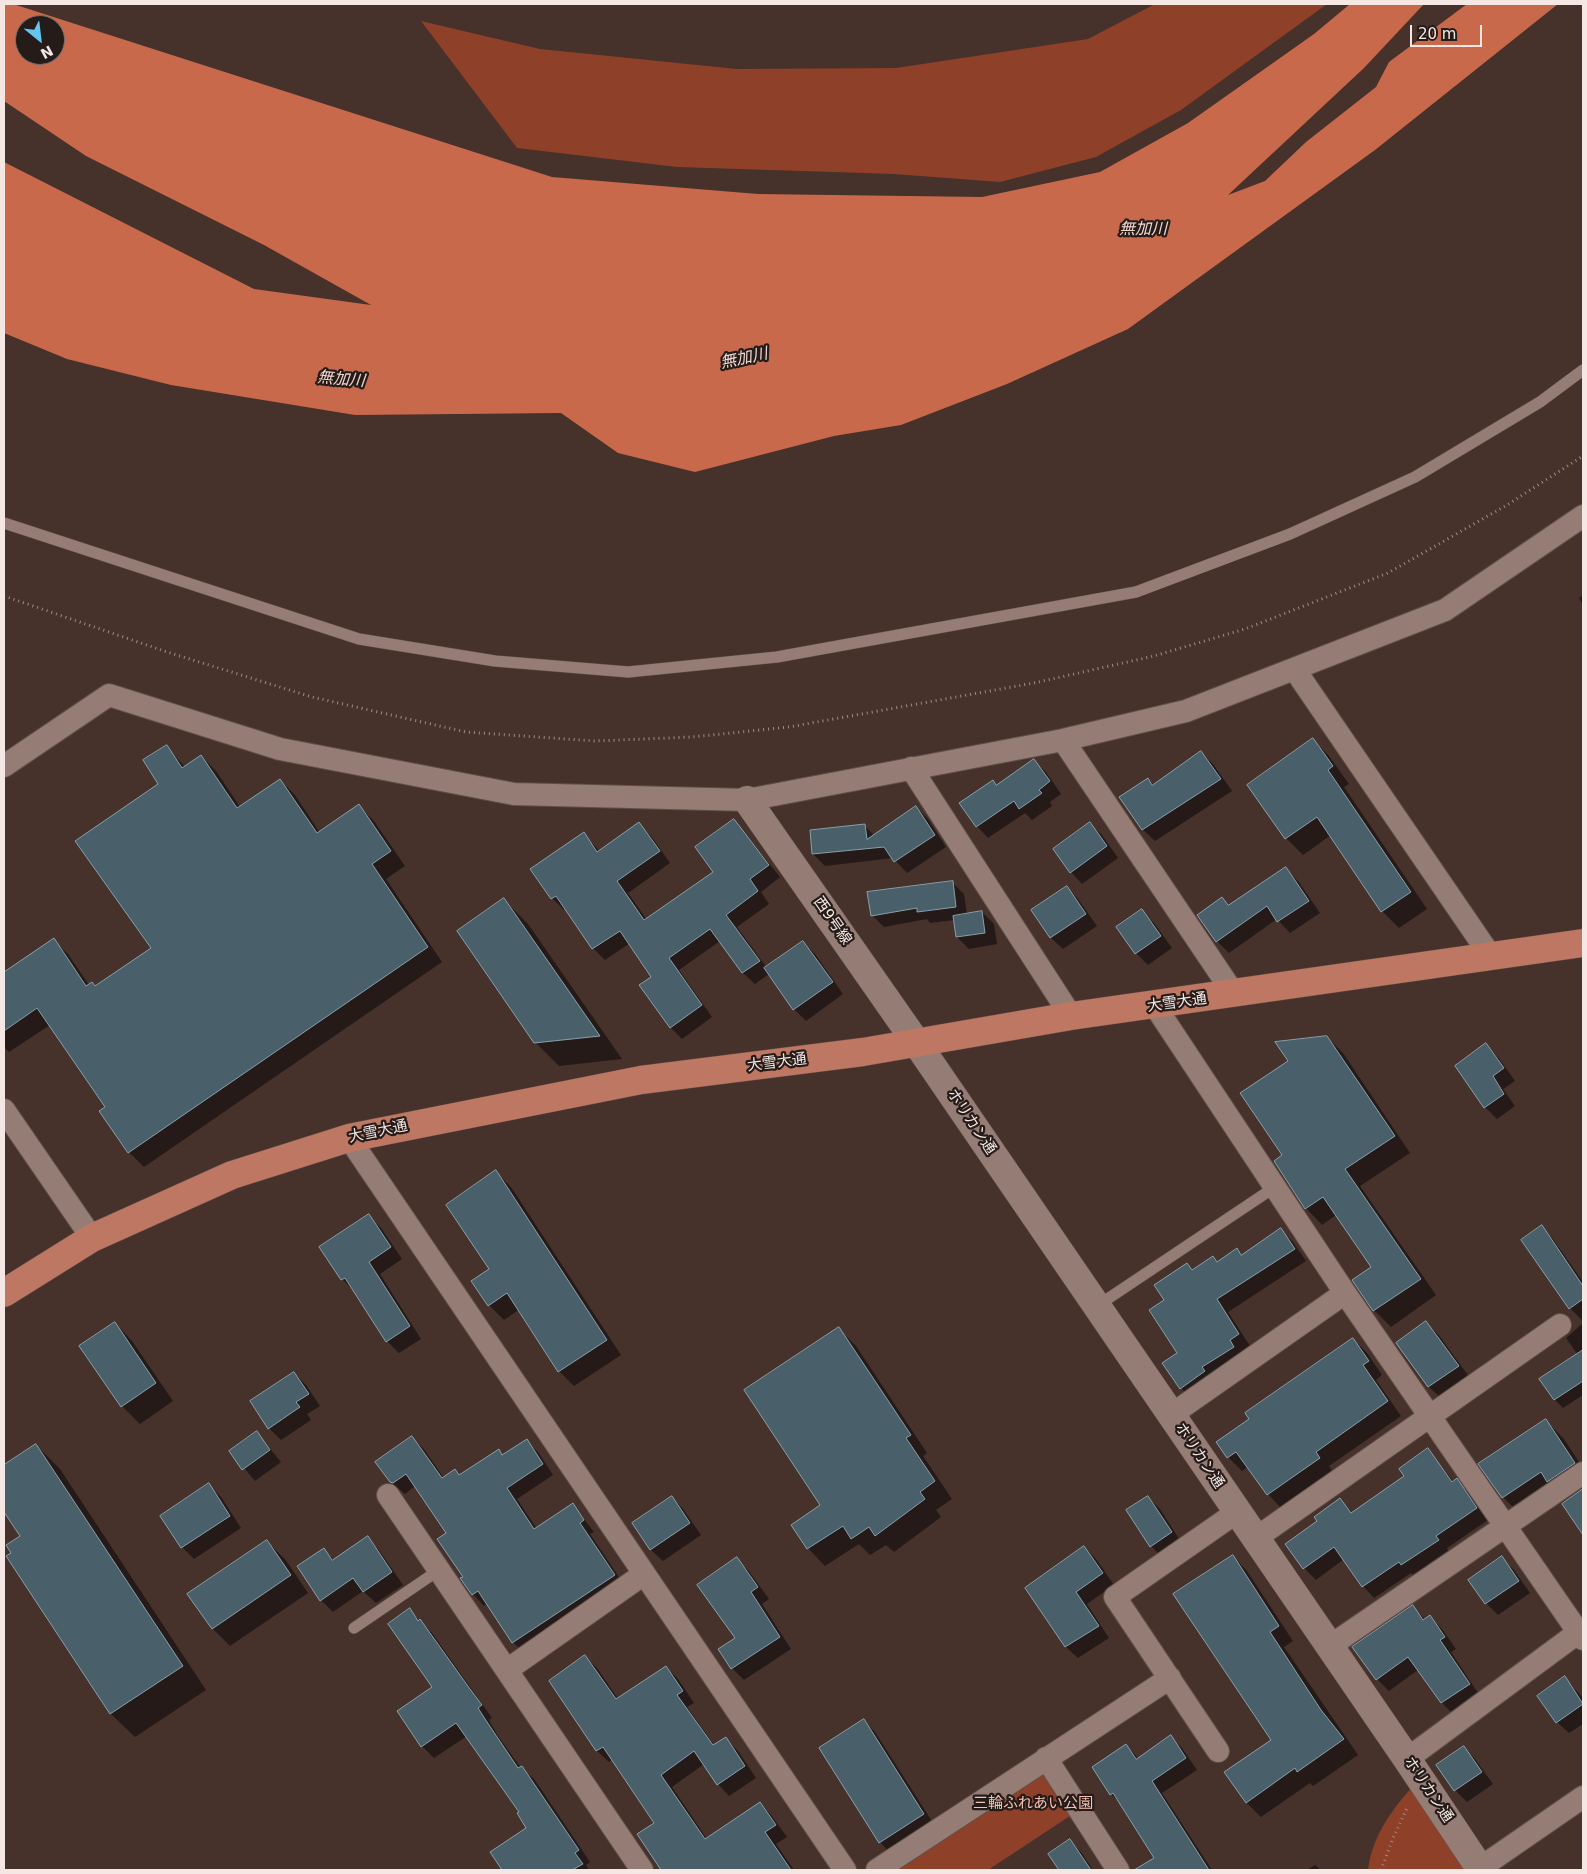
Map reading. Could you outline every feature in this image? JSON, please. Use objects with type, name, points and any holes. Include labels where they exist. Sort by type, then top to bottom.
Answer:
[{"type":"highway","name":"大雪大通","points":[[4,1294],[92,1238],[232,1175],[349,1138],[641,1080],[863,1052],[1071,1016],[1156,1006],[1492,958],[1583,943]]},
{"type":"street","points":[[4,766],[109,695],[280,749],[514,794],[747,800],[1063,740],[1186,711],[1445,610],[1583,516]]},
{"type":"street","points":[[1295,670],[1492,958]]},
{"type":"street","points":[[1063,740],[1234,994]]},
{"type":"street","points":[[911,768],[1071,1016]]},
{"type":"street","name":"西9号線","points":[[747,800],[916,1042]]},
{"type":"street","points":[[1156,1006],[1345,1293],[1505,1526],[1582,1633],[1407,1758]]},
{"type":"street","name":"ホリカン通","points":[[916,1042],[1427,1787],[1480,1869]]},
{"type":"street","points":[[4,1110],[92,1238]]},
{"type":"street","points":[[349,1138],[845,1870]]},
{"type":"street","points":[[1171,1415],[1345,1293]]},
{"type":"street","points":[[1256,1538],[1560,1325]]},
{"type":"street","points":[[1330,1646],[1583,1473]]},
{"type":"street","points":[[388,1495],[642,1870]]},
{"type":"street","points":[[1218,1751],[1115,1597],[1238,1512]]},
{"type":"street","points":[[507,1670],[644,1574]]},
{"type":"street","points":[[877,1870],[1170,1678]]},
{"type":"street","points":[[1046,1758],[1118,1870]]},
{"type":"street","points":[[1480,1869],[1583,1798]]},
{"type":"lane","points":[[4,523],[359,639],[495,661],[628,672],[767,658],[1136,592],[1290,534],[1415,477],[1540,402],[1583,370]]},
{"type":"lane","points":[[1097,1306],[1275,1187]]},
{"type":"lane","points":[[354,1628],[439,1570]]},
{"type":"path","points":[[1381,1870],[1392,1838],[1410,1802],[1427,1787]]},
{"type":"green space","points":[[1155,4],[1327,4],[1181,110],[1096,157],[1000,182],[894,174],[677,167],[517,148],[421,21],[540,49],[737,69],[896,68],[1088,39]]},
{"type":"green space","name":"三輪ふれあい公園","points":[[1046,1758],[1079,1810],[988,1870],[877,1870]]},
{"type":"green space","points":[[1420,1778],[1481,1870],[1368,1870],[1375,1844],[1386,1820]]},
{"type":"water","name":"無加川","points":[[4,4],[13,4],[47,15],[15,15],[15,65],[65,65],[65,21],[552,177],[758,194],[982,197],[1100,172],[1188,123],[1314,34],[1350,4],[1424,4],[1364,68],[1228,195],[1265,181],[1306,142],[1376,87],[1389,62],[1467,4],[1558,4],[1375,150],[1128,329],[1007,384],[901,425],[834,436],[695,472],[618,453],[561,413],[355,415],[171,385],[67,359],[4,333],[4,162],[254,289],[371,305],[264,245],[86,156],[4,101]]},
{"type":"building","points":[[1313,738],[1333,766],[1328,770],[1411,892],[1381,912],[1317,817],[1285,839],[1247,785]]},
{"type":"building","points":[[167,745],[182,768],[201,755],[237,808],[280,779],[317,833],[359,804],[391,851],[372,864],[428,947],[128,1153],[99,1111],[105,1107],[37,1008],[4,1031],[4,972],[54,938],[86,986],[92,982],[95,986],[151,948],[75,841],[158,784],[143,760]]},
{"type":"building","points":[[1201,751],[1221,779],[1142,830],[1119,797],[1148,778],[1152,785]]},
{"type":"building","points":[[1034,759],[1050,781],[1039,790],[1042,793],[1019,809],[1014,801],[976,827],[959,803],[993,780],[996,785]]},
{"type":"building","points":[[916,806],[935,835],[894,862],[884,847],[812,854],[810,830],[865,824],[867,839]]},
{"type":"building","points":[[734,819],[769,865],[750,879],[758,891],[726,915],[760,961],[742,973],[710,929],[669,958],[702,1005],[670,1028],[639,985],[651,977],[620,931],[592,949],[556,896],[551,899],[530,869],[584,832],[597,852],[639,822],[660,851],[617,881],[644,920],[713,872],[695,847]]},
{"type":"building","points":[[1090,822],[1107,846],[1070,873],[1053,849]]},
{"type":"building","points":[[1286,867],[1309,901],[1277,922],[1267,906],[1216,942],[1197,915],[1222,897],[1228,905]]},
{"type":"building","points":[[953,881],[956,907],[917,912],[917,908],[871,916],[867,892]]},
{"type":"building","points":[[1067,886],[1086,914],[1050,938],[1031,910]]},
{"type":"building","points":[[504,898],[600,1036],[534,1043],[457,931]]},
{"type":"building","points":[[1142,909],[1161,936],[1135,954],[1116,927]]},
{"type":"building","points":[[982,911],[985,933],[956,937],[953,916]]},
{"type":"building","points":[[803,941],[833,982],[793,1010],[764,968]]},
{"type":"building","points":[[1327,1036],[1395,1136],[1345,1169],[1421,1279],[1373,1311],[1352,1280],[1371,1267],[1323,1197],[1305,1209],[1274,1161],[1282,1155],[1240,1093],[1288,1061],[1275,1042]]},
{"type":"building","points":[[1486,1043],[1504,1068],[1493,1076],[1504,1094],[1484,1108],[1455,1066]]},
{"type":"building","points":[[496,1170],[607,1340],[558,1372],[507,1293],[488,1306],[471,1281],[489,1269],[446,1205]]},
{"type":"building","points":[[369,1214],[391,1247],[369,1262],[410,1326],[386,1342],[345,1278],[341,1280],[319,1247]]},
{"type":"building","points":[[1542,1225],[1583,1286],[1583,1299],[1569,1309],[1521,1240]]},
{"type":"building","points":[[1281,1228],[1295,1249],[1217,1299],[1239,1334],[1230,1340],[1234,1347],[1202,1367],[1205,1371],[1180,1389],[1162,1363],[1177,1353],[1149,1310],[1164,1300],[1154,1285],[1187,1263],[1192,1270],[1213,1256],[1217,1262],[1237,1248],[1241,1255]]},
{"type":"building","points":[[1426,1321],[1459,1366],[1428,1387],[1396,1343]]},
{"type":"building","points":[[115,1322],[156,1383],[121,1407],[79,1346]]},
{"type":"building","points":[[839,1327],[911,1435],[906,1438],[935,1481],[920,1492],[925,1499],[875,1536],[869,1527],[851,1539],[843,1526],[807,1549],[791,1525],[820,1505],[744,1390]]},
{"type":"building","points":[[1353,1338],[1369,1361],[1363,1365],[1388,1401],[1316,1452],[1320,1458],[1267,1495],[1236,1452],[1227,1458],[1216,1442],[1249,1419],[1245,1413]]},
{"type":"building","points":[[1583,1350],[1583,1381],[1554,1400],[1539,1379]]},
{"type":"building","points":[[294,1372],[309,1394],[296,1402],[300,1407],[268,1429],[250,1401]]},
{"type":"building","points":[[1546,1419],[1575,1463],[1547,1482],[1541,1472],[1502,1498],[1478,1464]]},
{"type":"building","points":[[257,1431],[270,1450],[242,1470],[229,1451]]},
{"type":"building","points":[[412,1436],[442,1478],[455,1469],[459,1475],[499,1449],[502,1455],[527,1439],[543,1464],[507,1488],[534,1529],[573,1503],[584,1520],[580,1523],[615,1575],[512,1643],[478,1591],[472,1595],[460,1578],[463,1577],[437,1539],[446,1533],[406,1474],[393,1483],[390,1482],[375,1462]]},
{"type":"building","points":[[36,1444],[183,1666],[110,1714],[6,1556],[11,1553],[6,1545],[20,1536],[4,1512],[4,1465]]},
{"type":"building","points":[[1428,1448],[1452,1482],[1457,1478],[1477,1508],[1436,1536],[1439,1540],[1401,1565],[1399,1562],[1362,1587],[1334,1547],[1303,1569],[1285,1544],[1317,1521],[1314,1517],[1340,1498],[1351,1513],[1404,1476],[1399,1469]]},
{"type":"building","points":[[209,1483],[230,1516],[181,1548],[160,1516]]},
{"type":"building","points":[[1583,1489],[1583,1535],[1562,1504]]},
{"type":"building","points":[[672,1496],[690,1523],[650,1550],[632,1523]]},
{"type":"building","points":[[1148,1496],[1172,1532],[1150,1547],[1126,1510]]},
{"type":"building","points":[[368,1536],[392,1572],[363,1592],[353,1578],[320,1601],[297,1566],[324,1548],[332,1560]]},
{"type":"building","points":[[267,1540],[291,1575],[212,1629],[187,1594]]},
{"type":"building","points":[[1084,1546],[1103,1573],[1076,1592],[1099,1626],[1065,1647],[1025,1588]]},
{"type":"building","points":[[1233,1555],[1279,1626],[1270,1632],[1321,1710],[1344,1739],[1297,1772],[1295,1768],[1246,1803],[1224,1772],[1271,1740],[1173,1594]]},
{"type":"building","points":[[1502,1556],[1519,1581],[1485,1604],[1468,1580]]},
{"type":"building","points":[[737,1557],[758,1587],[751,1592],[780,1637],[731,1669],[718,1649],[735,1638],[697,1585]]},
{"type":"building","points":[[1413,1605],[1423,1620],[1430,1615],[1445,1637],[1440,1640],[1470,1684],[1441,1703],[1408,1657],[1376,1680],[1352,1647]]},
{"type":"building","points":[[410,1608],[482,1705],[478,1708],[518,1768],[522,1766],[579,1850],[575,1853],[583,1864],[572,1870],[502,1870],[490,1852],[526,1828],[517,1813],[519,1812],[456,1723],[421,1747],[397,1711],[432,1687],[388,1624]]},
{"type":"building","points":[[585,1655],[616,1699],[666,1666],[683,1691],[677,1695],[713,1745],[726,1737],[745,1766],[717,1785],[694,1751],[661,1775],[705,1839],[760,1802],[776,1825],[765,1832],[791,1870],[661,1870],[637,1834],[654,1823],[603,1747],[596,1751],[549,1681]]},
{"type":"building","points":[[1565,1676],[1583,1704],[1556,1723],[1537,1696]]},
{"type":"building","points":[[864,1719],[924,1814],[879,1843],[819,1748]]},
{"type":"building","points":[[1171,1735],[1186,1758],[1152,1781],[1209,1870],[1134,1870],[1154,1858],[1113,1793],[1110,1795],[1092,1767],[1126,1744],[1136,1759]]},
{"type":"building","points":[[1464,1746],[1482,1772],[1454,1791],[1436,1765]]},
{"type":"building","points":[[1070,1839],[1091,1870],[1059,1870],[1048,1854]]}]
